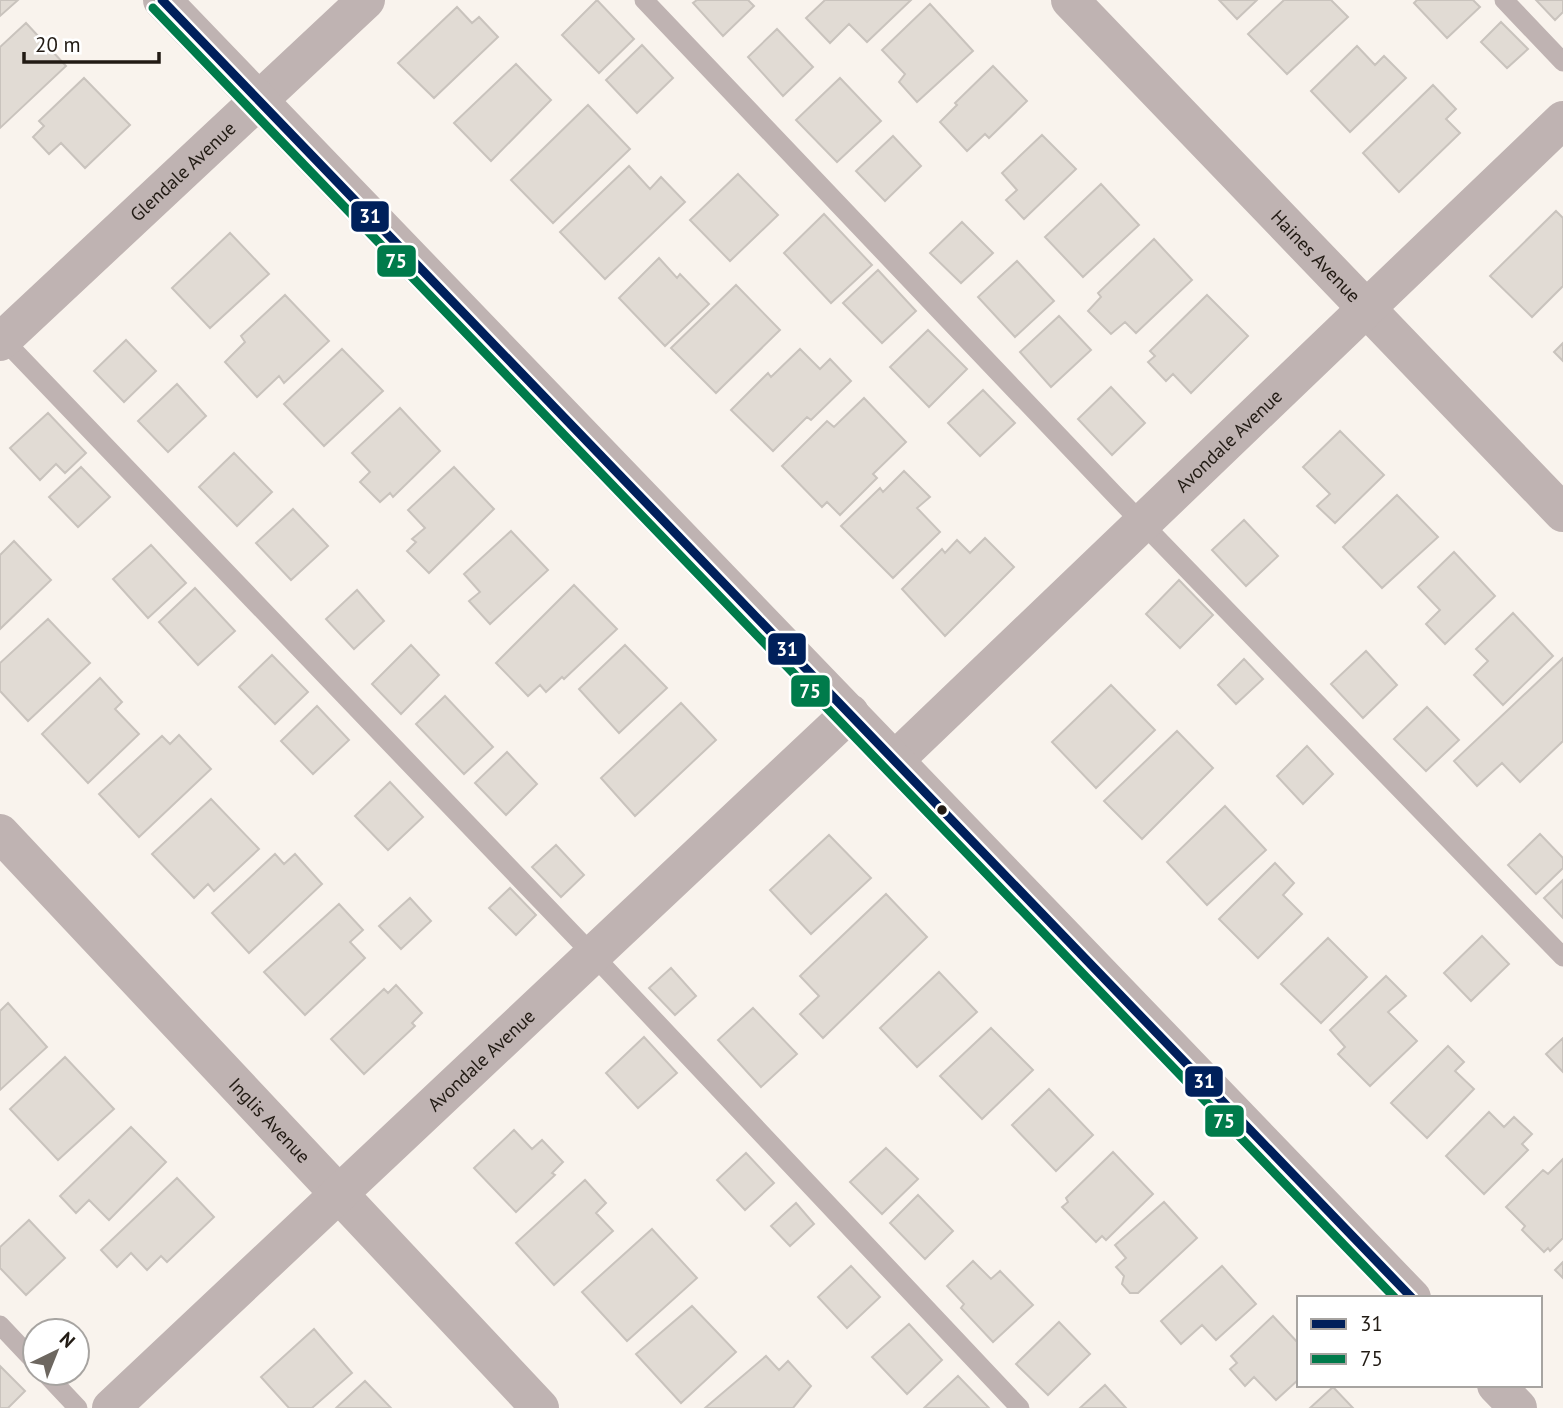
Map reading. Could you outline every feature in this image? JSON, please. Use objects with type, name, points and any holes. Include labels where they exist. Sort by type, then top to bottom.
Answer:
[{"type":"street","points":[[162,0],[1410,1296]]},
{"type":"street","name":"Glendale Avenue","points":[[1,339],[366,0]]},
{"type":"street","name":"Haines Avenue","points":[[1070,0],[1563,513]]},
{"type":"street","name":"Avondale Avenue","points":[[895,760],[1563,120]]},
{"type":"street","name":"Avondale Avenue","points":[[111,1408],[850,713]]},
{"type":"street","name":"Inglis Avenue","points":[[0,833],[540,1408]]},
{"type":"street","points":[[1498,1387],[1518,1408]]},
{"type":"lane","points":[[644,0],[1143,524],[1563,957]]},
{"type":"lane","points":[[1504,0],[1563,62]]},
{"type":"lane","points":[[1,339],[594,956],[1020,1408]]},
{"type":"lane","points":[[0,1325],[21,1347]]},
{"type":"lane","points":[[58,1387],[78,1408]]},
{"type":"building","points":[[0,0],[18,0],[0,16]]},
{"type":"building","points":[[597,0],[634,39],[599,73],[562,35]]},
{"type":"building","points":[[697,0],[748,0],[754,6],[723,36],[693,3]]},
{"type":"building","points":[[825,0],[911,0],[867,42],[849,24],[830,43],[806,18]]},
{"type":"building","points":[[1219,0],[1257,0],[1237,19]]},
{"type":"building","points":[[1284,0],[1331,0],[1348,17],[1287,74],[1248,34]]},
{"type":"building","points":[[1417,0],[1473,0],[1480,7],[1447,38],[1414,3]]},
{"type":"building","points":[[1536,0],[1563,0],[1563,12],[1555,20]]},
{"type":"building","points":[[930,4],[973,51],[917,102],[899,82],[905,74],[882,50]]},
{"type":"building","points":[[457,7],[472,23],[479,17],[498,37],[434,98],[398,63]]},
{"type":"building","points":[[1501,22],[1528,49],[1507,68],[1481,42]]},
{"type":"building","points":[[26,23],[66,66],[0,128],[0,47]]},
{"type":"building","points":[[777,29],[813,67],[783,96],[748,57]]},
{"type":"building","points":[[642,45],[673,78],[637,113],[606,80]]},
{"type":"building","points":[[1357,46],[1375,65],[1384,56],[1406,78],[1350,132],[1311,91]]},
{"type":"building","points":[[516,64],[551,100],[491,161],[454,123]]},
{"type":"building","points":[[993,66],[1027,101],[989,138],[985,134],[967,151],[940,122],[957,105],[955,103]]},
{"type":"building","points":[[84,78],[130,125],[85,168],[61,143],[49,154],[33,137],[44,126],[39,121]]},
{"type":"building","points":[[840,78],[881,121],[837,162],[796,120]]},
{"type":"building","points":[[1433,85],[1456,109],[1446,119],[1460,133],[1399,192],[1363,153]]},
{"type":"building","points":[[588,105],[630,149],[553,223],[511,180]]},
{"type":"building","points":[[1042,135],[1076,169],[1024,219],[1006,200],[1017,190],[1002,173]]},
{"type":"building","points":[[893,136],[921,166],[885,201],[856,171]]},
{"type":"building","points":[[629,166],[650,189],[661,177],[685,202],[605,279],[560,232]]},
{"type":"building","points":[[738,174],[778,215],[730,261],[690,220]]},
{"type":"building","points":[[1101,184],[1139,225],[1083,277],[1045,237]]},
{"type":"building","points":[[1556,211],[1563,218],[1563,286],[1532,317],[1490,276]]},
{"type":"building","points":[[824,214],[872,265],[831,303],[784,253]]},
{"type":"building","points":[[962,222],[993,253],[961,283],[930,253]]},
{"type":"building","points":[[230,233],[269,274],[210,328],[172,288]]},
{"type":"building","points":[[1154,239],[1192,280],[1136,333],[1125,322],[1111,334],[1088,311],[1101,297],[1098,293]]},
{"type":"building","points":[[659,258],[677,278],[680,274],[709,304],[665,346],[619,298]]},
{"type":"building","points":[[1017,261],[1054,301],[1015,337],[978,297]]},
{"type":"building","points":[[878,270],[916,311],[882,343],[843,303]]},
{"type":"building","points":[[736,285],[780,330],[716,393],[671,348]]},
{"type":"building","points":[[285,295],[329,341],[284,383],[279,376],[257,397],[225,362],[245,342],[241,336]]},
{"type":"building","points":[[1207,295],[1248,336],[1191,393],[1173,374],[1166,381],[1148,362],[1155,356],[1150,351]]},
{"type":"building","points":[[1059,316],[1091,350],[1051,387],[1020,352]]},
{"type":"building","points":[[928,330],[967,369],[929,407],[890,367]]},
{"type":"building","points":[[126,340],[156,371],[124,402],[94,371]]},
{"type":"building","points":[[1563,343],[1563,361],[1554,352]]},
{"type":"building","points":[[342,349],[383,391],[324,446],[284,404]]},
{"type":"building","points":[[800,349],[820,369],[830,359],[851,381],[811,420],[807,417],[773,451],[731,410],[768,373],[771,377]]},
{"type":"building","points":[[177,384],[206,416],[168,452],[138,421]]},
{"type":"building","points":[[1111,387],[1145,423],[1112,455],[1078,419]]},
{"type":"building","points":[[983,390],[1015,423],[980,456],[948,423]]},
{"type":"building","points":[[864,398],[906,442],[873,474],[877,478],[840,515],[827,502],[822,507],[782,466],[827,421],[834,427]]},
{"type":"building","points":[[400,408],[440,451],[393,497],[390,493],[380,502],[360,482],[370,472],[352,453]]},
{"type":"building","points":[[48,413],[86,453],[65,473],[56,464],[40,480],[10,448]]},
{"type":"building","points":[[1340,431],[1384,475],[1335,523],[1317,506],[1330,494],[1303,467]]},
{"type":"building","points":[[234,453],[272,492],[237,526],[199,487]]},
{"type":"building","points":[[81,467],[110,497],[78,527],[49,497]]},
{"type":"building","points":[[454,467],[494,509],[429,573],[407,551],[416,542],[412,539],[425,528],[408,510]]},
{"type":"building","points":[[904,471],[930,497],[917,508],[940,532],[893,578],[841,526],[880,488],[883,492]]},
{"type":"building","points":[[1397,495],[1438,537],[1382,588],[1343,547]]},
{"type":"building","points":[[293,509],[328,546],[291,580],[256,543]]},
{"type":"building","points":[[1244,520],[1278,556],[1246,586],[1212,550]]},
{"type":"building","points":[[511,531],[548,570],[490,624],[469,601],[480,592],[464,574]]},
{"type":"building","points":[[985,538],[1014,567],[945,636],[902,589],[942,549],[945,553],[957,540],[970,553]]},
{"type":"building","points":[[14,541],[51,580],[0,629],[0,555]]},
{"type":"building","points":[[151,545],[186,583],[148,618],[113,579]]},
{"type":"building","points":[[1454,552],[1495,596],[1445,644],[1426,624],[1440,610],[1418,587]]},
{"type":"building","points":[[1179,580],[1213,615],[1180,648],[1146,614]]},
{"type":"building","points":[[574,585],[617,629],[564,679],[562,677],[546,692],[540,685],[528,696],[496,663]]},
{"type":"building","points":[[195,588],[235,631],[198,665],[159,622]]},
{"type":"building","points":[[357,590],[384,621],[354,649],[326,619]]},
{"type":"building","points":[[1513,613],[1553,656],[1503,705],[1474,675],[1488,661],[1476,649]]},
{"type":"building","points":[[48,619],[90,663],[28,721],[0,691],[0,663]]},
{"type":"building","points":[[411,645],[439,675],[401,714],[372,684]]},
{"type":"building","points":[[625,645],[667,688],[619,733],[579,689]]},
{"type":"building","points":[[1366,651],[1397,685],[1363,718],[1331,684]]},
{"type":"building","points":[[272,655],[308,692],[275,724],[239,687]]},
{"type":"building","points":[[1563,658],[1563,741],[1520,782],[1502,763],[1477,786],[1454,761]]},
{"type":"building","points":[[1244,659],[1263,679],[1236,704],[1218,685]]},
{"type":"building","points":[[100,678],[122,702],[115,709],[139,734],[88,783],[42,734]]},
{"type":"building","points":[[1111,685],[1155,730],[1096,788],[1052,742]]},
{"type":"building","points":[[445,696],[493,747],[464,774],[416,724]]},
{"type":"building","points":[[681,703],[716,740],[635,816],[601,778]]},
{"type":"building","points":[[317,706],[349,740],[313,774],[281,741]]},
{"type":"building","points":[[1427,707],[1459,740],[1426,771],[1394,739]]},
{"type":"building","points":[[1177,731],[1213,768],[1142,839],[1104,801]]},
{"type":"building","points":[[179,735],[211,769],[139,837],[99,794],[162,736],[170,744]]},
{"type":"building","points":[[1307,746],[1333,774],[1303,804],[1277,776]]},
{"type":"building","points":[[507,752],[537,784],[506,815],[475,783]]},
{"type":"building","points":[[390,782],[423,817],[388,850],[355,816]]},
{"type":"building","points":[[211,799],[259,849],[214,891],[208,884],[194,898],[152,854]]},
{"type":"building","points":[[1225,806],[1266,850],[1207,905],[1167,862]]},
{"type":"building","points":[[1540,834],[1563,858],[1563,868],[1536,894],[1508,865]]},
{"type":"building","points":[[829,835],[871,878],[811,934],[770,890]]},
{"type":"building","points":[[556,845],[584,875],[561,897],[532,867]]},
{"type":"building","points":[[275,854],[284,864],[295,854],[322,884],[249,953],[212,913]]},
{"type":"building","points":[[1275,863],[1294,883],[1283,895],[1302,914],[1258,958],[1219,919]]},
{"type":"building","points":[[1563,880],[1563,918],[1544,898]]},
{"type":"building","points":[[510,888],[536,915],[516,935],[489,908]]},
{"type":"building","points":[[886,894],[927,937],[823,1038],[800,1014],[819,996],[800,976]]},
{"type":"building","points":[[410,898],[431,921],[401,949],[379,926]]},
{"type":"building","points":[[339,904],[363,930],[350,942],[365,958],[305,1015],[264,972]]},
{"type":"building","points":[[1482,936],[1509,964],[1471,1001],[1444,973]]},
{"type":"building","points":[[1328,938],[1367,977],[1321,1023],[1281,984]]},
{"type":"building","points":[[671,968],[696,996],[675,1015],[649,988]]},
{"type":"building","points":[[939,972],[977,1012],[917,1067],[880,1028]]},
{"type":"building","points":[[1386,976],[1406,996],[1388,1012],[1417,1041],[1370,1086],[1338,1054],[1345,1047],[1330,1030]]},
{"type":"building","points":[[396,985],[422,1013],[412,1023],[415,1026],[364,1074],[331,1039],[384,989],[388,993]]},
{"type":"building","points":[[8,1003],[47,1047],[0,1090],[0,1011]]},
{"type":"building","points":[[753,1008],[797,1054],[761,1087],[718,1040]]},
{"type":"building","points":[[991,1028],[1033,1070],[982,1119],[940,1076]]},
{"type":"building","points":[[644,1037],[677,1073],[638,1108],[606,1073]]},
{"type":"building","points":[[1563,1038],[1563,1072],[1546,1054]]},
{"type":"building","points":[[1448,1046],[1464,1062],[1455,1071],[1474,1089],[1427,1138],[1391,1103]]},
{"type":"building","points":[[65,1057],[114,1109],[58,1160],[10,1109]]},
{"type":"building","points":[[1049,1089],[1093,1135],[1056,1171],[1012,1125]]},
{"type":"building","points":[[1489,1112],[1504,1127],[1514,1117],[1532,1134],[1522,1144],[1528,1150],[1484,1194],[1446,1156]]},
{"type":"building","points":[[131,1127],[166,1162],[109,1220],[89,1200],[76,1213],[60,1196]]},
{"type":"building","points":[[514,1130],[532,1149],[542,1140],[563,1162],[552,1173],[555,1175],[516,1212],[474,1168]]},
{"type":"building","points":[[886,1148],[918,1179],[882,1214],[850,1182]]},
{"type":"building","points":[[1113,1152],[1153,1194],[1106,1240],[1102,1236],[1096,1242],[1062,1207],[1068,1202],[1066,1198]]},
{"type":"building","points":[[746,1153],[774,1183],[745,1210],[717,1180]]},
{"type":"building","points":[[1563,1159],[1563,1238],[1550,1251],[1548,1248],[1544,1252],[1522,1230],[1525,1226],[1506,1207],[1543,1170],[1548,1174]]},
{"type":"building","points":[[177,1178],[214,1217],[167,1262],[161,1256],[147,1270],[131,1253],[117,1267],[101,1250]]},
{"type":"building","points":[[585,1180],[606,1203],[596,1213],[613,1231],[554,1285],[516,1243]]},
{"type":"building","points":[[918,1195],[953,1231],[925,1259],[890,1223]]},
{"type":"building","points":[[1164,1202],[1197,1238],[1138,1293],[1130,1293],[1122,1284],[1124,1276],[1116,1267],[1126,1258],[1115,1245]]},
{"type":"building","points":[[796,1203],[814,1224],[790,1246],[771,1226]]},
{"type":"building","points":[[29,1220],[65,1258],[26,1295],[0,1268],[0,1247]]},
{"type":"building","points":[[652,1229],[697,1278],[627,1341],[582,1292]]},
{"type":"building","points":[[973,1261],[991,1279],[1000,1271],[1033,1305],[993,1342],[961,1308],[964,1304],[947,1286]]},
{"type":"building","points":[[1563,1262],[1563,1278],[1555,1270]]},
{"type":"building","points":[[851,1266],[880,1297],[847,1328],[818,1297]]},
{"type":"building","points":[[1222,1266],[1256,1304],[1216,1340],[1202,1325],[1181,1344],[1161,1321]]},
{"type":"building","points":[[692,1306],[736,1352],[681,1403],[636,1354]]},
{"type":"building","points":[[1273,1316],[1297,1342],[1297,1381],[1276,1400],[1254,1377],[1245,1386],[1230,1369],[1237,1363],[1231,1356]]},
{"type":"building","points":[[1059,1322],[1090,1354],[1048,1395],[1016,1364]]},
{"type":"building","points":[[909,1324],[942,1360],[907,1394],[872,1357]]},
{"type":"building","points":[[314,1329],[352,1373],[312,1408],[289,1408],[261,1377]]},
{"type":"building","points":[[766,1356],[779,1370],[788,1361],[811,1386],[793,1408],[705,1408]]},
{"type":"building","points":[[0,1366],[25,1391],[8,1408],[0,1408]]},
{"type":"building","points":[[958,1376],[989,1408],[924,1408]]},
{"type":"building","points":[[365,1381],[391,1408],[336,1408]]},
{"type":"building","points":[[1105,1385],[1126,1408],[1080,1408]]},
{"type":"building","points":[[1333,1387],[1353,1408],[1310,1408]]},
{"type":"transit line","name":"31","points":[[162,0],[1410,1296]]},
{"type":"transit line","name":"75","points":[[153,8],[1393,1296]]}]
